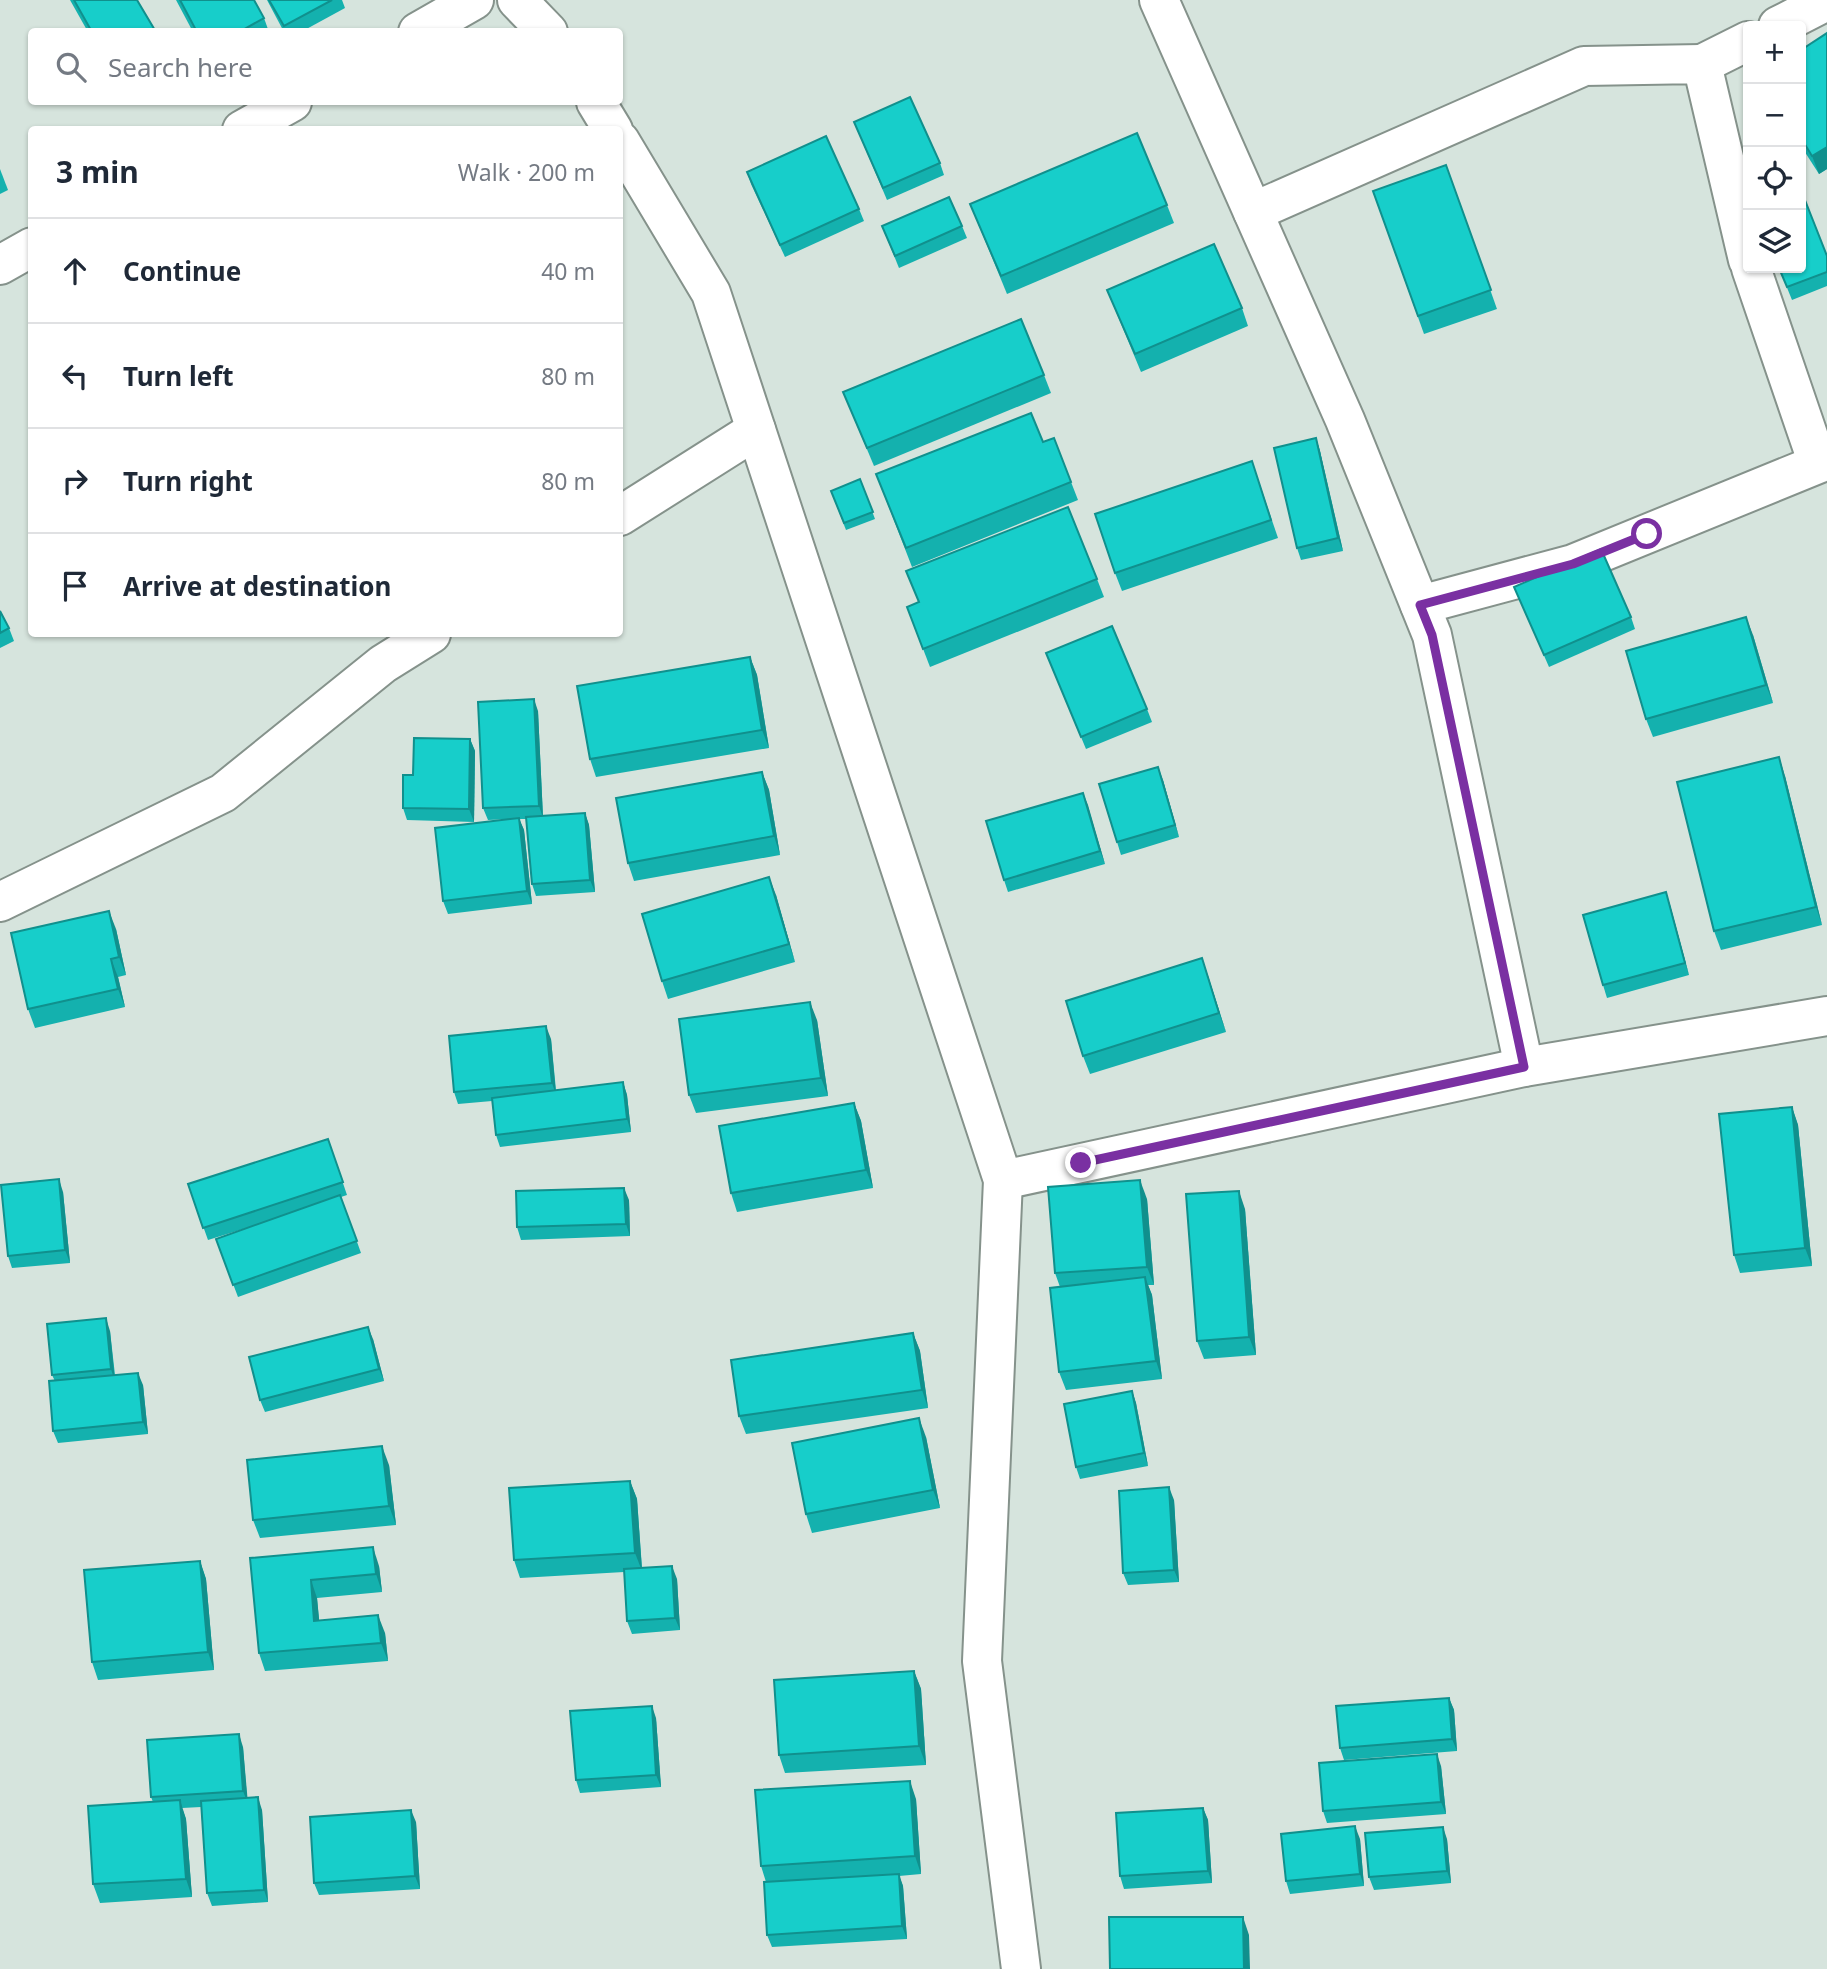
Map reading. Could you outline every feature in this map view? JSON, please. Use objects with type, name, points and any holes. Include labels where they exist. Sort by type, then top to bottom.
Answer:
[{"type":"street","points":[[425,28],[474,0]]},
{"type":"street","points":[[517,0],[544,28]]},
{"type":"street","points":[[1160,0],[1345,420],[1432,635],[1524,1067]]},
{"type":"street","points":[[1788,21],[1827,1]]},
{"type":"street","points":[[1253,212],[1584,66],[1702,64],[1743,44]]},
{"type":"street","points":[[1702,64],[1743,239]]},
{"type":"street","points":[[249,126],[287,105]]},
{"type":"street","points":[[598,105],[611,126]]},
{"type":"street","points":[[623,146],[711,293],[1003,1180],[982,1661],[1021,1969]]},
{"type":"street","points":[[0,265],[28,249]]},
{"type":"street","points":[[1420,605],[1573,564],[1818,464],[1753,273]]},
{"type":"street","points":[[623,514],[757,430]]},
{"type":"street","points":[[0,902],[223,793],[383,663],[426,637]]},
{"type":"street","points":[[1003,1180],[1524,1067],[1827,1016]]},
{"type":"building","points":[[74,0],[137,0],[154,28],[90,28]]},
{"type":"building","points":[[180,0],[254,0],[264,18],[246,28],[195,28]]},
{"type":"building","points":[[269,0],[332,0],[284,26]]},
{"type":"building","points":[[1827,33],[1827,147],[1812,156],[1806,146],[1806,47]]},
{"type":"building","points":[[910,97],[940,163],[883,188],[854,122]]},
{"type":"building","points":[[1137,133],[1167,205],[1001,276],[970,204]]},
{"type":"building","points":[[826,136],[859,209],[780,245],[747,172]]},
{"type":"building","points":[[1446,165],[1491,290],[1418,316],[1373,191]]},
{"type":"building","points":[[949,197],[962,226],[895,256],[882,226]]},
{"type":"building","points":[[1806,203],[1827,256],[1827,272],[1787,287],[1781,273],[1806,273]]},
{"type":"building","points":[[1214,244],[1242,308],[1135,354],[1107,290]]},
{"type":"building","points":[[1021,319],[1044,375],[867,448],[843,392]]},
{"type":"building","points":[[1031,413],[1043,442],[1054,438],[1071,482],[906,548],[876,474]]},
{"type":"building","points":[[1316,438],[1338,538],[1297,548],[1274,448]]},
{"type":"building","points":[[1252,461],[1271,520],[1115,573],[1095,514]]},
{"type":"building","points":[[860,479],[873,512],[844,523],[831,491]]},
{"type":"building","points":[[1068,507],[1097,579],[923,649],[907,607],[919,602],[906,571]]},
{"type":"building","points":[[1601,549],[1631,617],[1544,655],[1514,587]]},
{"type":"building","points":[[0,611],[9,628],[0,633]]},
{"type":"building","points":[[1746,617],[1766,685],[1646,719],[1626,651]]},
{"type":"building","points":[[1112,626],[1147,709],[1081,737],[1046,653]]},
{"type":"building","points":[[750,657],[762,730],[590,759],[577,686]]},
{"type":"building","points":[[534,699],[539,806],[483,808],[478,702]]},
{"type":"building","points":[[414,738],[470,739],[469,809],[403,808],[403,775],[413,775]]},
{"type":"building","points":[[1779,757],[1816,907],[1714,931],[1677,782]]},
{"type":"building","points":[[1158,767],[1175,825],[1117,842],[1099,784]]},
{"type":"building","points":[[762,772],[774,836],[628,863],[616,798]]},
{"type":"building","points":[[1083,793],[1100,851],[1004,880],[986,821]]},
{"type":"building","points":[[585,813],[590,880],[532,884],[526,817]]},
{"type":"building","points":[[519,818],[527,891],[443,901],[435,828]]},
{"type":"building","points":[[769,877],[789,944],[662,981],[642,914]]},
{"type":"building","points":[[1666,892],[1685,963],[1603,985],[1583,915]]},
{"type":"building","points":[[109,911],[119,957],[111,959],[118,989],[28,1009],[11,933]]},
{"type":"building","points":[[1202,958],[1219,1013],[1083,1056],[1066,1001]]},
{"type":"building","points":[[810,1002],[821,1078],[689,1095],[679,1019]]},
{"type":"building","points":[[546,1026],[552,1083],[454,1092],[449,1036]]},
{"type":"building","points":[[623,1082],[627,1119],[496,1135],[492,1098]]},
{"type":"building","points":[[854,1103],[866,1170],[731,1193],[719,1126]]},
{"type":"building","points":[[1792,1107],[1805,1248],[1734,1255],[1719,1114]]},
{"type":"building","points":[[328,1139],[343,1182],[203,1228],[188,1184]]},
{"type":"building","points":[[59,1179],[65,1250],[8,1256],[1,1185]]},
{"type":"building","points":[[1140,1180],[1147,1267],[1055,1273],[1048,1187]]},
{"type":"building","points":[[624,1188],[626,1224],[517,1227],[516,1191]]},
{"type":"building","points":[[1239,1191],[1249,1337],[1197,1341],[1186,1194]]},
{"type":"building","points":[[340,1195],[357,1241],[233,1285],[216,1239]]},
{"type":"building","points":[[1145,1277],[1156,1361],[1059,1372],[1050,1288]]},
{"type":"building","points":[[106,1318],[111,1369],[52,1375],[47,1324]]},
{"type":"building","points":[[368,1327],[379,1369],[260,1400],[249,1357]]},
{"type":"building","points":[[913,1333],[922,1390],[739,1416],[731,1360]]},
{"type":"building","points":[[138,1373],[143,1422],[53,1431],[49,1381]]},
{"type":"building","points":[[1132,1391],[1144,1453],[1076,1467],[1064,1404]]},
{"type":"building","points":[[919,1418],[933,1490],[806,1514],[792,1443]]},
{"type":"building","points":[[382,1446],[389,1506],[253,1520],[247,1460]]},
{"type":"building","points":[[630,1481],[635,1553],[514,1560],[509,1488]]},
{"type":"building","points":[[1169,1487],[1174,1570],[1123,1573],[1119,1491]]},
{"type":"building","points":[[373,1547],[376,1574],[311,1580],[314,1621],[378,1615],[381,1643],[259,1653],[250,1558]]},
{"type":"building","points":[[200,1561],[208,1652],[92,1662],[84,1570]]},
{"type":"building","points":[[672,1566],[675,1618],[627,1621],[624,1569]]},
{"type":"building","points":[[914,1671],[919,1746],[779,1755],[774,1680]]},
{"type":"building","points":[[1449,1698],[1452,1739],[1340,1748],[1336,1706]]},
{"type":"building","points":[[652,1706],[656,1775],[576,1780],[570,1711]]},
{"type":"building","points":[[239,1734],[243,1791],[151,1797],[147,1740]]},
{"type":"building","points":[[1437,1754],[1441,1802],[1323,1811],[1319,1763]]},
{"type":"building","points":[[910,1781],[915,1856],[761,1866],[755,1790]]},
{"type":"building","points":[[258,1797],[264,1890],[207,1893],[201,1801]]},
{"type":"building","points":[[180,1800],[186,1879],[93,1884],[88,1806]]},
{"type":"building","points":[[1203,1808],[1208,1871],[1120,1876],[1116,1813]]},
{"type":"building","points":[[411,1810],[415,1876],[314,1883],[310,1817]]},
{"type":"building","points":[[1355,1826],[1360,1874],[1286,1881],[1281,1834]]},
{"type":"building","points":[[1443,1827],[1447,1871],[1369,1877],[1365,1833]]},
{"type":"building","points":[[899,1874],[902,1926],[767,1935],[764,1882]]},
{"type":"building","points":[[1109,1917],[1243,1917],[1244,1969],[1110,1969]]},
{"type":"route","points":[[1081,1163],[1524,1067],[1432,635],[1420,605],[1573,564],[1647,534]]}]
